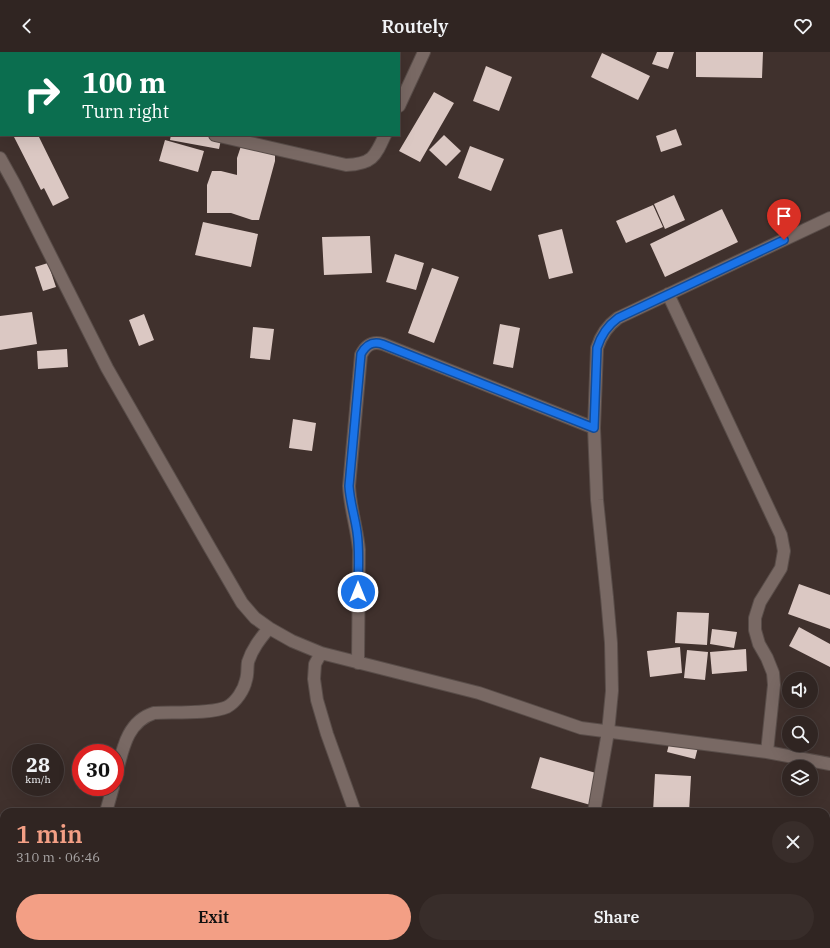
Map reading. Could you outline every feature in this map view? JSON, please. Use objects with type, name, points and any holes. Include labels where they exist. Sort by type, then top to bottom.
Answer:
[{"type":"street","points":[[400,104],[424,52]]},
{"type":"street","points":[[219,136],[346,165],[367,162],[375,155],[385,136]]},
{"type":"street","points":[[0,158],[19,192],[107,368],[242,603],[255,618],[292,641],[321,653],[479,693],[581,728],[767,752],[830,764]]},
{"type":"street","points":[[595,808],[608,732],[612,691],[611,643],[597,500],[594,428],[597,348],[604,331],[618,318],[829,221]]},
{"type":"street","points":[[668,294],[781,535],[784,551],[781,568],[760,602],[755,618],[755,630],[759,644],[773,673],[774,685],[767,752]]},
{"type":"street","points":[[358,663],[358,550],[357,533],[349,486],[361,354],[364,349],[372,343],[382,344],[594,428]]},
{"type":"street","points":[[124,748],[127,737],[138,721],[145,716],[154,713],[218,710],[228,706],[235,700],[242,690],[246,680],[248,663],[253,649],[269,628]]},
{"type":"street","points":[[321,653],[315,664],[314,680],[317,700],[327,734],[354,808]]},
{"type":"street","points":[[107,808],[110,796]]},
{"type":"building","points":[[657,52],[674,52],[668,69],[652,64]]},
{"type":"building","points":[[696,52],[763,52],[762,78],[696,77]]},
{"type":"building","points":[[602,53],[650,76],[638,100],[591,77]]},
{"type":"building","points":[[486,66],[512,77],[499,111],[473,101]]},
{"type":"building","points":[[434,92],[454,103],[420,162],[399,151]]},
{"type":"building","points":[[676,129],[682,145],[661,152],[656,136]]},
{"type":"building","points":[[444,135],[461,151],[446,166],[429,150]]},
{"type":"building","points":[[14,136],[38,136],[69,198],[53,206],[44,188],[41,190]]},
{"type":"building","points":[[171,136],[222,136],[219,149],[170,140]]},
{"type":"building","points":[[165,140],[204,151],[198,172],[159,161]]},
{"type":"building","points":[[241,146],[275,153],[275,161],[259,220],[252,220],[231,213],[207,213],[207,185],[212,171],[221,171],[237,175],[237,158]]},
{"type":"building","points":[[470,146],[504,159],[491,191],[458,178]]},
{"type":"building","points":[[674,195],[685,220],[665,229],[654,204]]},
{"type":"building","points":[[653,205],[663,227],[626,243],[616,221]]},
{"type":"building","points":[[722,209],[738,242],[665,277],[650,244]]},
{"type":"building","points":[[203,222],[258,234],[251,267],[195,255]]},
{"type":"building","points":[[562,229],[573,273],[549,279],[538,235]]},
{"type":"building","points":[[370,236],[372,273],[324,275],[322,237]]},
{"type":"building","points":[[395,254],[424,263],[416,290],[386,282]]},
{"type":"building","points":[[48,263],[56,287],[43,291],[35,267]]},
{"type":"building","points":[[432,268],[459,277],[434,343],[408,333]]},
{"type":"building","points":[[32,312],[37,344],[0,350],[0,316]]},
{"type":"building","points":[[144,314],[154,340],[139,346],[129,320]]},
{"type":"building","points":[[500,324],[520,328],[513,368],[493,364]]},
{"type":"building","points":[[253,327],[274,329],[270,360],[250,358]]},
{"type":"building","points":[[67,349],[68,367],[38,369],[37,351]]},
{"type":"building","points":[[293,419],[316,423],[312,451],[289,448]]},
{"type":"building","points":[[799,584],[830,595],[830,629],[788,614]]},
{"type":"building","points":[[677,612],[709,613],[707,645],[675,643]]},
{"type":"building","points":[[799,627],[830,644],[830,667],[789,646]]},
{"type":"building","points":[[712,629],[737,632],[734,648],[710,644]]},
{"type":"building","points":[[680,647],[682,673],[650,677],[647,651]]},
{"type":"building","points":[[746,649],[747,671],[712,674],[710,652]]},
{"type":"building","points":[[687,650],[708,652],[705,680],[684,678]]},
{"type":"building","points":[[670,740],[698,747],[695,759],[667,752]]},
{"type":"building","points":[[540,757],[603,775],[594,806],[531,788]]},
{"type":"building","points":[[655,774],[691,776],[689,808],[653,808]]},
{"type":"route","points":[[358,592],[358,542],[349,486],[361,354],[369,344],[376,342],[382,344],[594,428],[597,348],[604,331],[609,325],[618,318],[784,240]]}]
